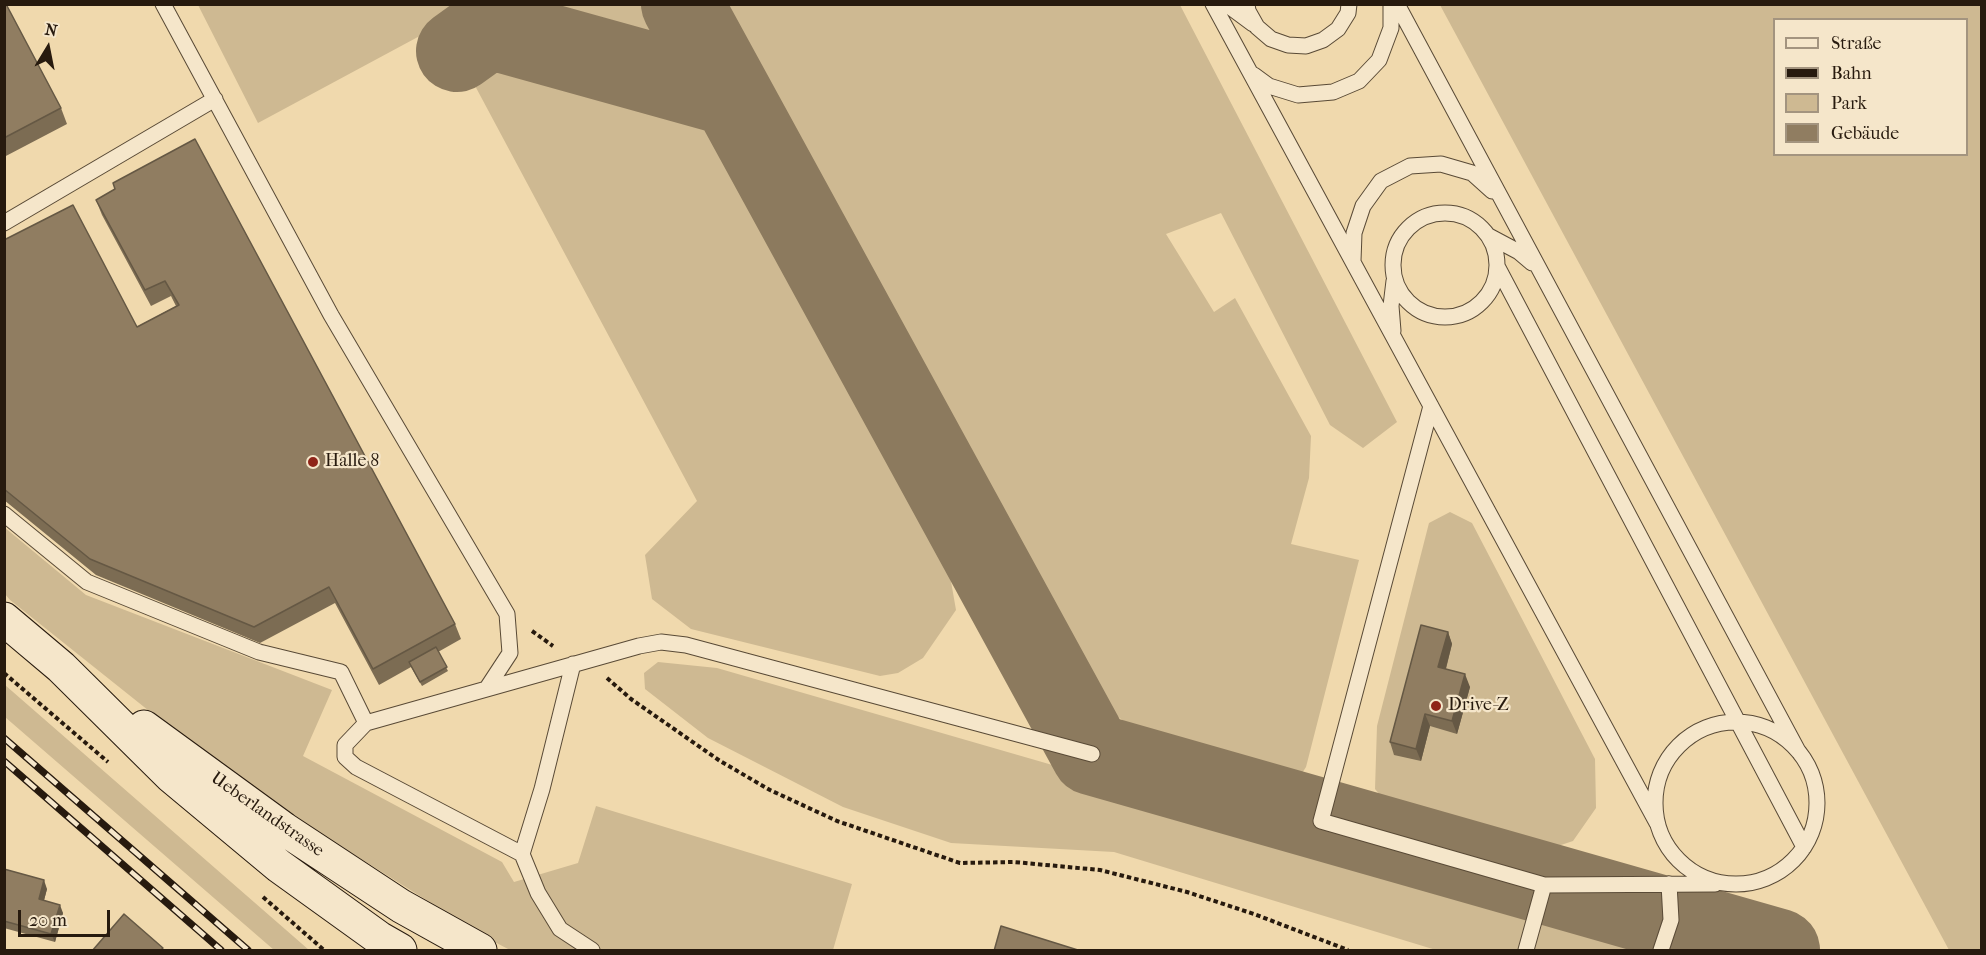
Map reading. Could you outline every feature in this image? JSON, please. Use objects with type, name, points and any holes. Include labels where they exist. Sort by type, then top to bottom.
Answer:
[{"type":"main road","name":"Ueberlandstrasse","points":[[4,619],[61,667],[284,829],[401,906],[480,951]]},
{"type":"main road","name":"Ueberlandstrasse","points":[[61,667],[171,776],[279,866],[400,951]]},
{"type":"lane","points":[[163,4],[331,315],[507,614],[510,653],[487,688]]},
{"type":"lane","points":[[1213,4],[1657,823],[1668,848],[1686,867],[1711,880],[1738,884]]},
{"type":"lane","points":[[1226,4],[1271,39],[1288,45],[1306,46],[1323,40],[1338,29],[1348,13],[1349,4]]},
{"type":"lane","points":[[1247,4],[1248,11],[1257,27]]},
{"type":"lane","points":[[1250,71],[1269,86],[1298,95],[1333,92],[1359,81],[1379,60],[1391,28],[1391,4]]},
{"type":"lane","points":[[1397,4],[1798,751],[1812,773],[1817,798],[1815,824],[1804,847],[1787,866],[1765,879],[1738,884],[1544,885],[1321,820],[1431,406]]},
{"type":"lane","points":[[4,223],[214,99]]},
{"type":"lane","points":[[1353,262],[1354,233],[1363,206],[1381,181],[1410,166],[1441,164],[1472,172],[1501,199]]},
{"type":"lane","points":[[1393,337],[1391,306],[1394,281],[1391,263],[1395,246],[1405,230],[1419,218],[1434,213],[1450,212],[1465,216],[1479,224],[1489,236],[1496,250],[1497,266],[1494,284],[1484,300],[1470,311],[1452,317],[1434,316],[1417,310],[1403,297],[1394,281]]},
{"type":"lane","points":[[1489,236],[1519,252],[1540,271]]},
{"type":"lane","points":[[1497,266],[1804,847]]},
{"type":"lane","points":[[4,514],[87,582],[259,652],[341,672],[366,723]]},
{"type":"lane","points":[[592,951],[560,929],[538,892],[522,854],[356,767],[345,757],[345,745],[366,723],[639,646],[661,642],[686,645],[1092,754]]},
{"type":"lane","points":[[522,854],[580,663]]},
{"type":"lane","points":[[1657,823],[1655,795],[1662,769],[1677,747],[1699,731],[1725,722],[1752,723],[1778,733],[1798,751]]},
{"type":"lane","points":[[1661,951],[1671,920],[1669,884]]},
{"type":"lane","points":[[1526,951],[1544,885]]},
{"type":"path","points":[[507,614],[720,761],[770,790],[837,821],[960,863],[1014,862],[1100,870],[1187,892],[1254,914],[1348,951]]},
{"type":"green space","points":[[198,5],[657,5],[942,530],[956,610],[923,658],[898,673],[880,676],[691,629],[652,599],[645,555],[697,501],[442,24],[258,123]]},
{"type":"green space","points":[[710,5],[1180,5],[1397,422],[1363,448],[1330,425],[1221,213],[1166,234],[1214,312],[1235,298],[1311,436],[1309,478],[1291,544],[1359,560],[1306,767],[1297,781],[1284,787],[1183,758],[1143,736],[1099,702],[1054,650]]},
{"type":"green space","points":[[1440,5],[1981,5],[1981,950],[1949,950]]},
{"type":"green space","points":[[1450,512],[1472,523],[1595,759],[1596,808],[1573,841],[1531,855],[1403,822],[1375,789],[1377,726],[1429,523]]},
{"type":"green space","points":[[4,527],[86,595],[332,690],[303,756],[502,862],[514,882],[578,863],[596,806],[852,884],[833,950],[510,950],[485,937],[296,818],[198,750],[10,600],[5,594]]},
{"type":"green space","points":[[658,662],[717,668],[1692,950],[1436,950],[1114,852],[951,843],[843,807],[708,738],[645,689],[644,673]]},
{"type":"green space","points":[[5,685],[309,950],[274,950],[5,717]]},
{"type":"building","points":[[4,4],[61,108],[4,138]]},
{"type":"building","points":[[195,139],[455,624],[373,669],[329,587],[254,627],[90,559],[4,489],[4,240],[73,205],[137,327],[179,305],[165,281],[145,290],[96,200],[115,189],[113,183]]},
{"type":"building","name":"Drive-Z","points":[[1421,625],[1448,632],[1438,667],[1465,674],[1452,721],[1425,714],[1416,749],[1390,742]]},
{"type":"building","points":[[436,647],[447,667],[420,682],[409,662]]},
{"type":"building","points":[[4,869],[44,880],[39,899],[60,905],[51,934],[4,921]]},
{"type":"building","points":[[124,914],[163,948],[160,951],[92,951]]},
{"type":"building","points":[[1001,926],[1081,951],[994,951]]},
{"type":"taxiway","points":[[682,4],[1092,754],[1779,950]]},
{"type":"taxiway","points":[[457,51],[489,28],[730,95]]},
{"type":"railway","points":[[4,738],[248,950]]},
{"type":"railway","points":[[4,761],[221,950]]},
{"type":"place","name":"Halle 8","points":[[313,462]]},
{"type":"place","name":"Drive-Z","points":[[1436,706]]}]
